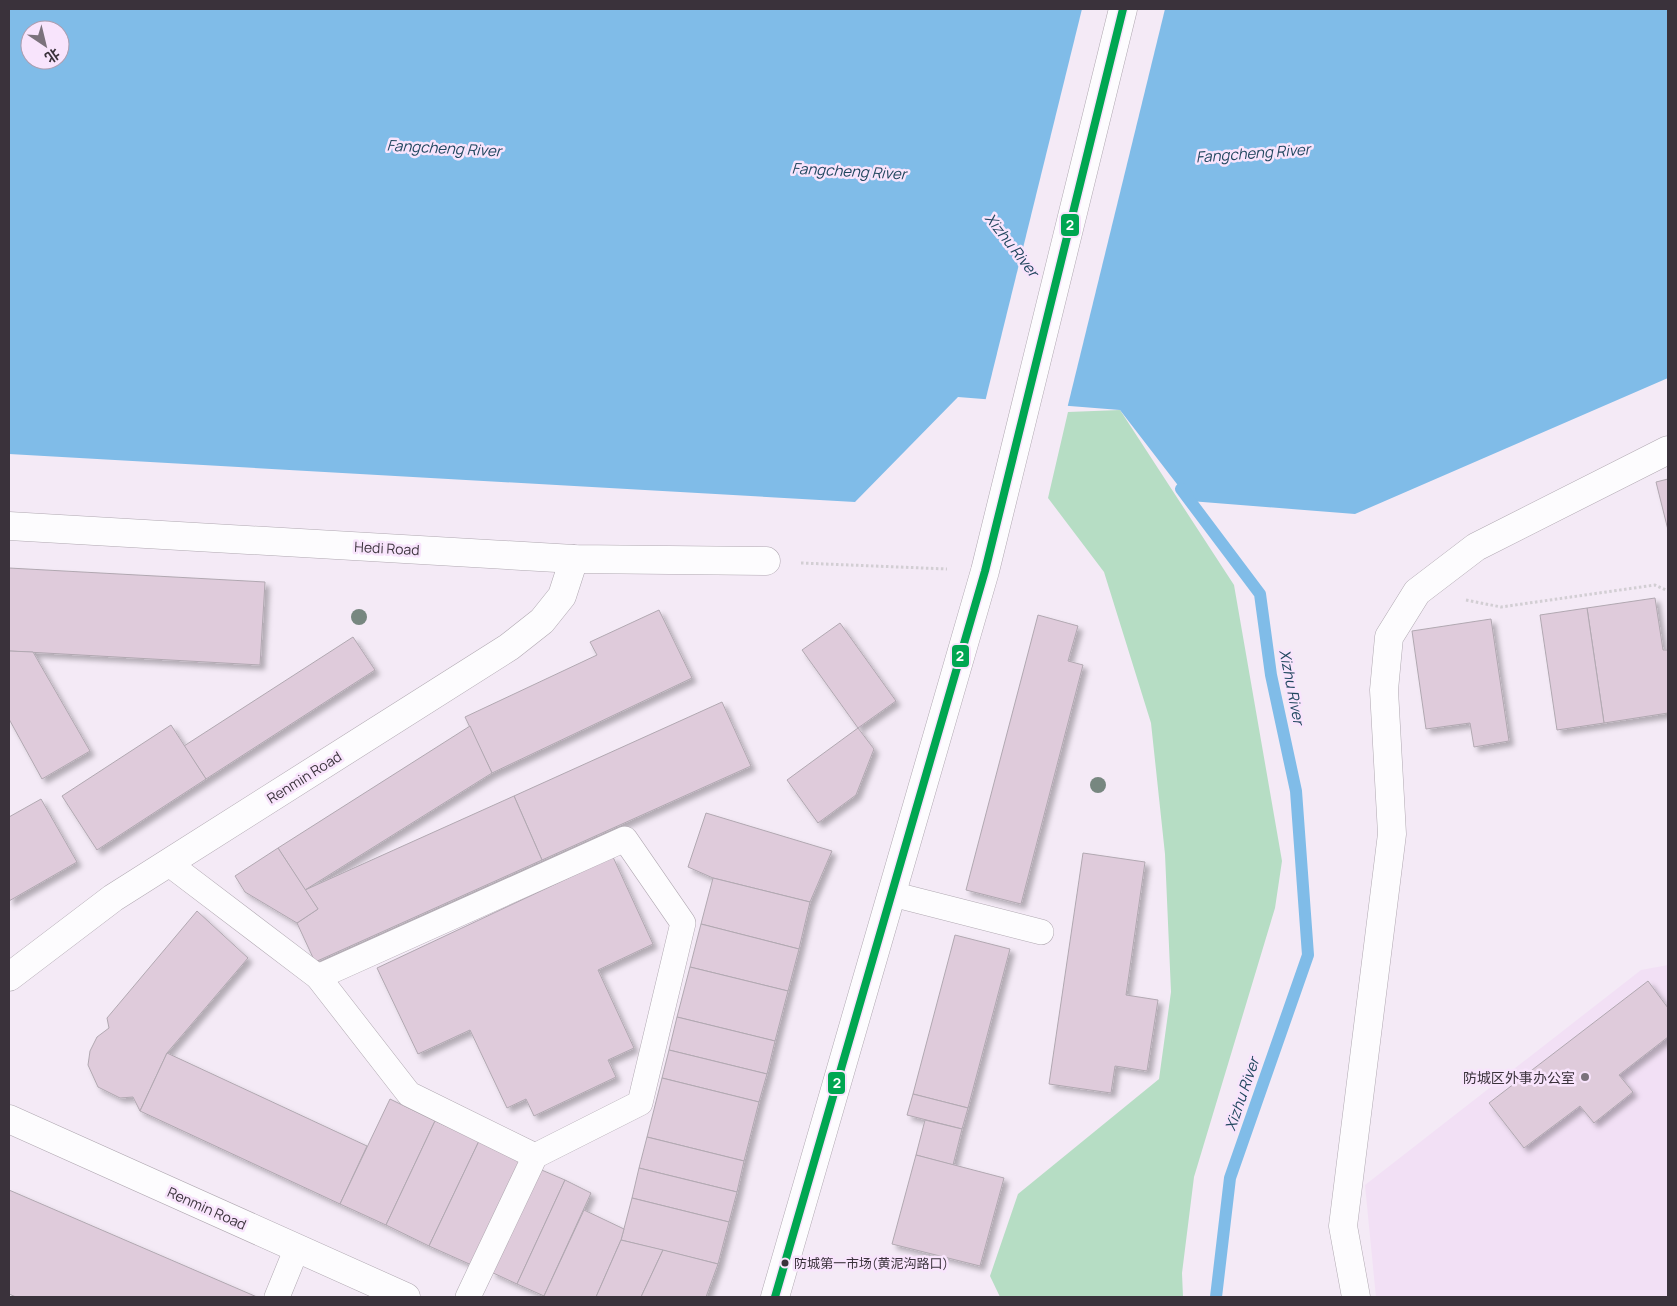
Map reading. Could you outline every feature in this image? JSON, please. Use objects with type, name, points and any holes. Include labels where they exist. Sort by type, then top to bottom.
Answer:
[{"type":"street","points":[[775,1297],[985,571],[1123,9]]},
{"type":"street","points":[[1356,1297],[1342,1226],[1392,834],[1384,690],[1389,637],[1416,592],[1476,547],[1668,450]]},
{"type":"street","name":"Hedi Road","points":[[9,526],[574,559],[766,562]]},
{"type":"street","name":"Renmin Road","points":[[9,977],[113,898],[509,647],[542,621],[562,596],[574,559]]},
{"type":"street","name":"Renmin Road","points":[[9,1119],[406,1297]]},
{"type":"lane","points":[[318,976],[625,839],[683,923],[640,1103],[535,1156],[468,1297]]},
{"type":"lane","points":[[168,863],[318,976],[409,1094],[535,1156]]},
{"type":"lane","points":[[892,894],[1041,932]]},
{"type":"lane","points":[[277,1297],[297,1248]]},
{"type":"path","points":[[766,562],[985,571]]},
{"type":"path","points":[[1416,592],[1501,607],[1654,585],[1668,591]]},
{"type":"shaded area","name":"防城区外事办公室","points":[[1668,965],[1668,1297],[1376,1297],[1365,1185],[1641,970]]},
{"type":"green space","points":[[1120,410],[1234,585],[1282,861],[1275,908],[1194,1177],[1182,1273],[1183,1297],[1000,1297],[990,1276],[1018,1194],[1159,1079],[1171,992],[1165,854],[1151,723],[1104,572],[1048,498],[1068,412]]},
{"type":"water","name":"Fangcheng River","points":[[9,9],[1668,9],[1668,378],[1355,514],[1190,501],[1120,410],[958,397],[855,502],[9,454]]},
{"type":"pier","points":[[1082,9],[1165,9],[1067,409],[985,402]]},
{"type":"building","points":[[1668,479],[1668,530],[1656,482]]},
{"type":"building","points":[[9,568],[265,582],[260,665],[9,651]]},
{"type":"building","points":[[1655,598],[1663,650],[1668,650],[1668,713],[1604,723],[1587,608]]},
{"type":"building","points":[[1587,608],[1604,723],[1557,730],[1540,615]]},
{"type":"building","points":[[659,610],[692,678],[492,773],[465,717],[597,655],[590,642]]},
{"type":"building","points":[[1038,615],[1078,626],[1068,661],[1083,665],[1021,904],[966,890]]},
{"type":"building","points":[[1491,619],[1509,741],[1474,747],[1470,723],[1426,729],[1412,631]]},
{"type":"building","points":[[840,623],[896,701],[858,728],[802,650]]},
{"type":"building","points":[[353,637],[375,670],[206,779],[184,746]]},
{"type":"building","points":[[9,651],[33,652],[90,751],[42,779],[9,719]]},
{"type":"building","points":[[722,702],[751,766],[542,860],[514,796]]},
{"type":"building","points":[[171,725],[206,779],[97,850],[62,796]]},
{"type":"building","points":[[470,726],[492,773],[305,890],[278,848]]},
{"type":"building","points":[[858,728],[874,749],[856,795],[818,823],[787,780]]},
{"type":"building","points":[[514,796],[542,860],[315,962],[297,923],[318,909],[305,890]]},
{"type":"building","points":[[41,799],[77,862],[9,901],[9,817]]},
{"type":"building","points":[[706,813],[832,851],[810,902],[713,878],[688,867]]},
{"type":"building","points":[[278,848],[318,909],[297,923],[245,892],[235,876]]},
{"type":"building","points":[[1083,853],[1145,862],[1126,995],[1158,1000],[1147,1071],[1115,1066],[1111,1093],[1049,1084]]},
{"type":"building","points":[[613,857],[653,944],[598,970],[634,1048],[608,1060],[616,1077],[534,1116],[526,1099],[507,1108],[470,1030],[418,1054],[377,968]]},
{"type":"building","points":[[713,878],[810,902],[799,949],[701,924]]},
{"type":"building","points":[[197,911],[248,958],[167,1053],[140,1111],[133,1097],[120,1098],[98,1087],[88,1065],[90,1051],[97,1037],[109,1028],[107,1018]]},
{"type":"building","points":[[701,924],[799,949],[788,991],[690,967]]},
{"type":"building","points":[[955,935],[1010,949],[968,1108],[913,1094]]},
{"type":"building","points":[[690,967],[788,991],[775,1041],[677,1017]]},
{"type":"building","points":[[1648,981],[1668,1008],[1668,1037],[1619,1075],[1633,1092],[1594,1123],[1580,1106],[1524,1148],[1489,1103]]},
{"type":"building","points":[[677,1017],[775,1041],[767,1074],[669,1050]]},
{"type":"building","points":[[669,1050],[767,1074],[759,1102],[662,1078]]},
{"type":"building","points":[[167,1053],[367,1146],[340,1204],[140,1111]]},
{"type":"building","points":[[662,1078],[759,1102],[744,1161],[647,1137]]},
{"type":"building","points":[[913,1094],[968,1108],[962,1129],[907,1115]]},
{"type":"building","points":[[390,1099],[435,1121],[386,1225],[340,1204]]},
{"type":"building","points":[[925,1120],[962,1129],[953,1165],[916,1155]]},
{"type":"building","points":[[435,1121],[479,1141],[429,1246],[386,1225]]},
{"type":"building","points":[[647,1137],[744,1161],[737,1192],[639,1168]]},
{"type":"building","points":[[479,1141],[525,1163],[476,1267],[429,1246]]},
{"type":"building","points":[[916,1155],[1004,1178],[980,1266],[892,1244]]},
{"type":"building","points":[[537,1168],[565,1180],[517,1284],[491,1272]]},
{"type":"building","points":[[639,1168],[737,1192],[729,1222],[632,1198]]},
{"type":"building","points":[[565,1180],[591,1193],[544,1296],[517,1284]]},
{"type":"building","points":[[9,1190],[257,1297],[16,1297],[9,1294]]},
{"type":"building","points":[[632,1198],[729,1222],[718,1264],[621,1240]]},
{"type":"building","points":[[584,1210],[624,1229],[596,1297],[544,1296]]},
{"type":"building","points":[[621,1240],[663,1250],[641,1297],[596,1297]]},
{"type":"building","points":[[663,1250],[718,1264],[706,1297],[641,1297]]},
{"type":"waterway","name":"Xizhu River","points":[[1181,489],[1260,594],[1271,675],[1296,791],[1308,955],[1230,1178],[1216,1297]]},
{"type":"transit line","name":"2","points":[[775,1297],[985,571],[1123,9]]},
{"type":"place","name":"防城区外事办公室","points":[[1585,1077]]},
{"type":"place","name":"防城第一市场(黄泥沟路口)","points":[[785,1263]]}]
